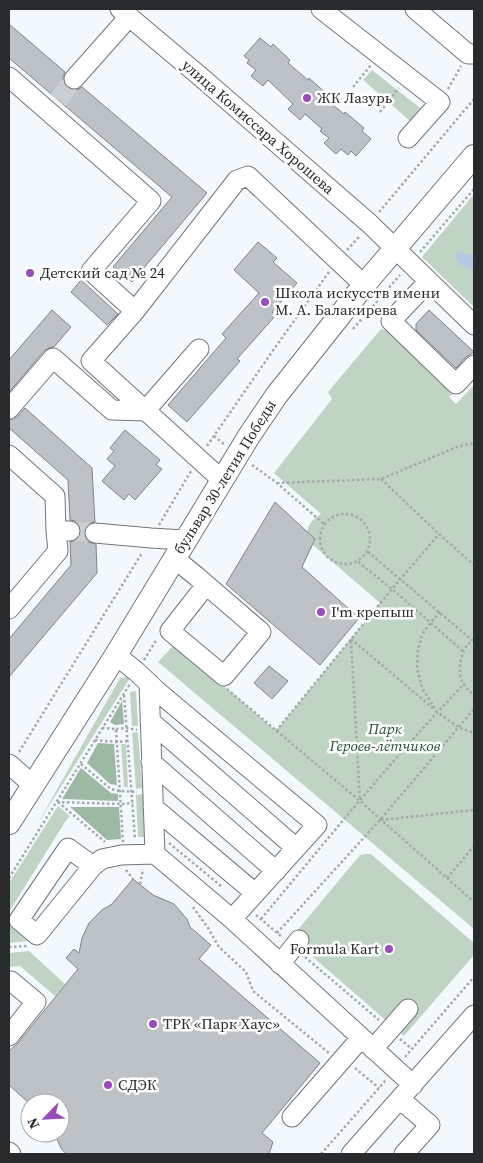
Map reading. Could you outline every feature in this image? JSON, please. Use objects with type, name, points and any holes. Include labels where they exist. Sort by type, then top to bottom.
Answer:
[{"type":"main road","name":"бульвар 30-летия Победы","points":[[9,823],[116,655],[249,436],[276,396],[364,285],[403,256],[474,156]]},
{"type":"street","points":[[321,9],[440,102],[408,138]]},
{"type":"street","points":[[415,9],[471,54]]},
{"type":"street","points":[[74,79],[125,13]]},
{"type":"street","name":"улица Комиссара Хорошева","points":[[125,13],[370,224],[474,325]]},
{"type":"street","points":[[9,77],[53,105],[151,201],[91,271],[134,311]]},
{"type":"street","points":[[222,480],[91,361],[134,311],[238,180],[248,176],[364,285]]},
{"type":"street","points":[[429,281],[390,321],[456,384],[474,365]]},
{"type":"street","points":[[145,411],[199,349]]},
{"type":"street","points":[[9,409],[53,358],[112,410],[145,411]]},
{"type":"street","points":[[9,455],[55,496],[63,531],[58,551],[9,609]]},
{"type":"street","points":[[95,533],[151,538],[179,549],[206,585],[261,632],[224,676],[170,631],[206,585]]},
{"type":"street","points":[[116,655],[164,698],[316,825],[232,919]]},
{"type":"street","points":[[148,683],[153,807],[152,863]]},
{"type":"street","points":[[150,727],[296,848]]},
{"type":"street","points":[[151,762],[276,871]]},
{"type":"street","points":[[10,764],[33,784]]},
{"type":"street","points":[[153,807],[256,893]]},
{"type":"street","points":[[93,866],[68,848],[19,920],[36,935],[93,866],[102,859],[122,854],[152,863],[232,919],[413,1085]]},
{"type":"street","points":[[53,870],[74,888]]},
{"type":"street","points":[[35,896],[55,912]]},
{"type":"street","points":[[280,964],[299,940]]},
{"type":"street","points":[[9,981],[36,1002],[10,1032]]},
{"type":"street","points":[[292,1117],[342,1060],[367,1043],[408,1009]]},
{"type":"street","points":[[350,1154],[474,1015]]},
{"type":"street","points":[[400,1099],[430,1125],[404,1154]]},
{"type":"path","points":[[353,87],[380,54]]},
{"type":"path","points":[[440,102],[471,54]]},
{"type":"path","points":[[380,112],[408,76]]},
{"type":"path","points":[[10,764],[151,538],[198,458],[274,349],[338,261],[474,100]]},
{"type":"path","points":[[347,335],[403,256],[474,189]]},
{"type":"path","points":[[277,483],[381,479],[457,447],[474,443]]},
{"type":"path","points":[[250,464],[277,483],[324,524]]},
{"type":"path","points":[[381,479],[474,565]]},
{"type":"path","points":[[348,513],[364,522],[371,538],[368,551],[357,562],[346,565],[332,562],[321,549],[319,536],[324,524],[331,517],[348,513]]},
{"type":"path","points":[[276,731],[439,534]]},
{"type":"path","points":[[368,551],[473,639],[464,652],[460,665],[464,684],[474,695]]},
{"type":"path","points":[[357,562],[392,589],[464,652]]},
{"type":"path","points":[[437,712],[422,688],[417,668],[418,650],[422,635],[440,612]]},
{"type":"path","points":[[350,640],[437,712],[458,727],[474,733]]},
{"type":"path","points":[[350,640],[360,801]]},
{"type":"path","points":[[261,919],[360,801],[437,712],[464,684]]},
{"type":"path","points":[[225,687],[360,801],[474,902]]},
{"type":"path","points":[[9,878],[124,693],[136,841],[122,854]]},
{"type":"path","points":[[277,933],[380,820],[474,709]]},
{"type":"path","points":[[102,728],[150,727]]},
{"type":"path","points":[[116,729],[122,854],[134,879]]},
{"type":"path","points":[[96,740],[128,741]]},
{"type":"path","points":[[81,764],[111,789],[120,791]]},
{"type":"path","points":[[57,802],[133,803]]},
{"type":"path","points":[[57,802],[105,843]]},
{"type":"path","points":[[380,820],[474,810]]},
{"type":"path","points":[[447,878],[474,846]]},
{"type":"path","points":[[122,854],[130,865],[143,868],[152,863]]},
{"type":"path","points":[[192,906],[219,947],[246,972],[253,991],[325,1050],[354,1067],[378,1088]]},
{"type":"path","points":[[9,947],[35,945]]},
{"type":"green space","points":[[372,70],[420,108],[410,121],[363,80]]},
{"type":"green space","points":[[474,194],[474,307],[422,257]]},
{"type":"green space","name":"Парк Героев-лётчиков","points":[[381,329],[388,330],[455,391],[449,397],[456,404],[474,385],[474,929],[158,662],[175,644],[276,731],[380,603],[306,539],[310,524],[321,514],[274,473],[332,399],[328,392]]},
{"type":"green space","points":[[120,678],[130,678],[38,823]]},
{"type":"green space","points":[[136,691],[138,726],[132,726],[130,692]]},
{"type":"green space","points":[[122,701],[124,724],[115,725],[110,722]]},
{"type":"green space","points":[[138,732],[142,788],[136,789],[132,733]]},
{"type":"green space","points":[[98,743],[114,744],[117,785],[110,784],[87,763]]},
{"type":"green space","points":[[121,744],[126,744],[128,787],[124,787]]},
{"type":"green space","points":[[81,768],[111,793],[118,794],[118,801],[62,799]]},
{"type":"green space","points":[[143,794],[145,837],[138,837],[136,795]]},
{"type":"green space","points":[[58,806],[70,816],[9,912],[9,883]]},
{"type":"green space","points":[[70,807],[119,807],[121,839],[107,840]]},
{"type":"green space","name":"Formula Kart","points":[[371,854],[474,943],[474,955],[404,1036],[291,938],[360,855]]},
{"type":"green space","points":[[9,925],[28,941],[9,943]]},
{"type":"green space","points":[[29,951],[65,984],[55,996],[20,966],[9,967],[9,953]]},
{"type":"water","points":[[457,252],[469,255],[474,253],[474,271],[470,270],[469,267],[466,269],[465,265],[459,266],[459,260],[454,256]]},
{"type":"building","points":[[9,24],[65,72],[63,82],[67,88],[77,90],[82,87],[207,193],[132,282],[113,267],[172,197],[9,58]]},
{"type":"building","name":"ЖК Лазурь","points":[[260,38],[271,47],[273,44],[290,60],[288,63],[327,94],[329,102],[344,114],[345,112],[364,128],[362,131],[371,139],[356,156],[351,151],[348,155],[341,149],[336,154],[324,143],[329,138],[320,131],[322,129],[305,114],[300,120],[288,109],[293,104],[268,80],[263,86],[251,76],[256,70],[247,63],[249,60],[244,56]]},
{"type":"building","name":"Школа искусств имени М. А. Балакирева","points":[[258,242],[277,258],[273,262],[297,283],[272,312],[276,315],[237,359],[240,361],[187,422],[168,405],[226,338],[222,334],[259,293],[234,270]]},
{"type":"building","points":[[81,280],[118,314],[107,325],[71,292]]},
{"type":"building","points":[[52,310],[71,327],[54,347],[44,351],[9,392],[9,360]]},
{"type":"building","points":[[429,310],[474,352],[466,357],[456,368],[416,330],[416,324]]},
{"type":"building","points":[[25,408],[92,468],[95,522],[86,526],[84,532],[88,542],[96,544],[97,573],[9,677],[9,639],[71,565],[70,542],[79,537],[81,531],[75,521],[70,520],[68,480],[9,428],[9,420],[17,417]]},
{"type":"building","points":[[125,430],[160,460],[156,465],[162,469],[135,500],[129,494],[124,500],[102,481],[115,466],[107,459],[114,451],[110,448]]},
{"type":"building","points":[[275,502],[315,539],[302,567],[359,618],[320,665],[226,584]]},
{"type":"building","points":[[269,666],[288,681],[272,699],[254,683]]},
{"type":"building","name":"ТРК «Парк Хаус»","points":[[133,879],[153,895],[174,904],[187,919],[190,927],[211,945],[199,959],[320,1063],[262,1133],[273,1142],[269,1154],[66,1154],[59,1143],[70,1143],[70,1093],[20,1093],[20,1095],[9,1085],[9,1051],[18,1043],[78,969],[66,958],[74,949],[79,953],[82,938],[89,923],[103,909],[111,905]]},
{"type":"tunnel","points":[[58,100],[74,79]]},
{"type":"tunnel","points":[[70,531],[95,533]]},
{"type":"place","name":"ЖК Лазурь","points":[[307,98]]},
{"type":"place","name":"Детский сад № 24","points":[[30,273]]},
{"type":"place","name":"Школа искусств имени М. А. Балакирева","points":[[265,302]]},
{"type":"place","name":"I'm крепыш","points":[[321,612]]},
{"type":"place","name":"Formula Kart","points":[[389,949]]},
{"type":"place","name":"ТРК «Парк Хаус»","points":[[153,1024]]},
{"type":"place","name":"СДЭК","points":[[108,1085]]}]
